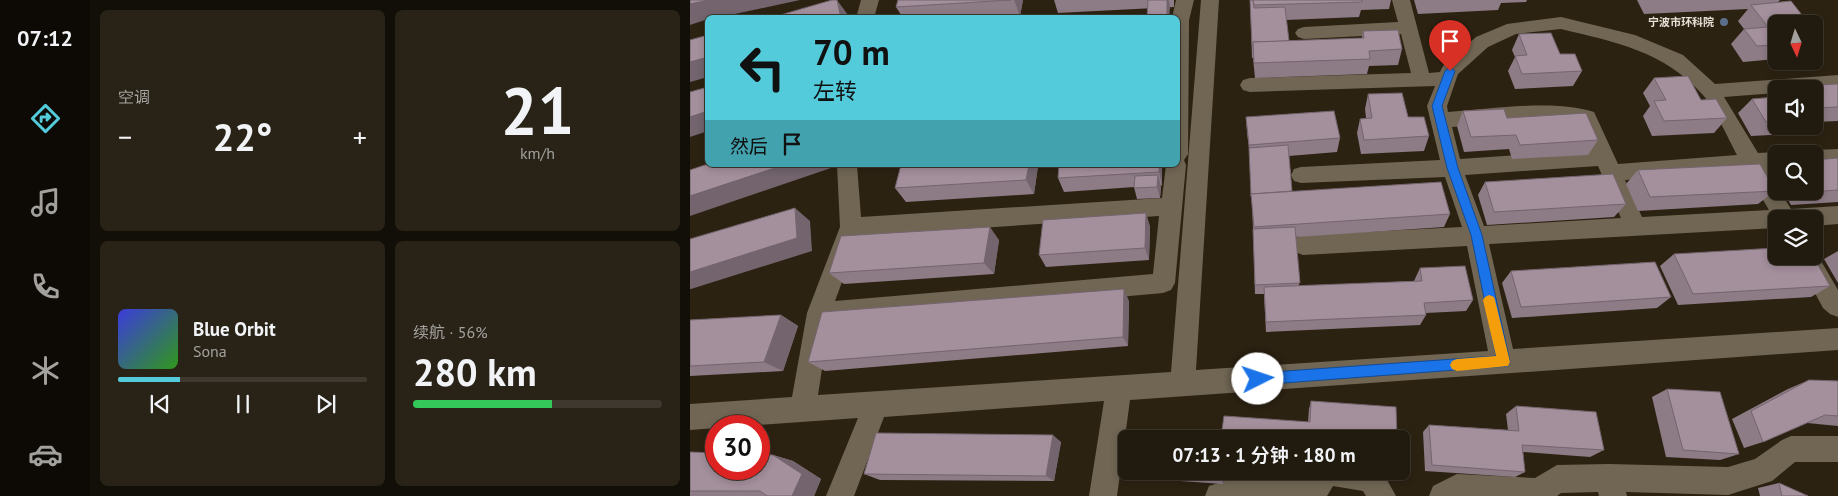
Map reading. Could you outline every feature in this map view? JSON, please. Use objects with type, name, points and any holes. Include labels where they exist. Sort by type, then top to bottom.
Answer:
[{"type":"street","points":[[1180,20],[1185,0]]},
{"type":"street","points":[[1183,384],[1210,0]]},
{"type":"street","points":[[1401,0],[1422,80]]},
{"type":"street","points":[[1503,362],[1476,235],[1452,168],[1437,106],[1450,71],[1482,42],[1513,28],[1561,23],[1629,39],[1676,60],[1711,91],[1780,210]]},
{"type":"street","points":[[1304,34],[1407,28]]},
{"type":"street","points":[[1250,85],[1447,79]]},
{"type":"street","points":[[1711,91],[1837,83]]},
{"type":"street","points":[[1440,120],[1551,113],[1587,117],[1635,226]]},
{"type":"street","points":[[1823,158],[1838,157]]},
{"type":"street","points":[[1301,175],[1452,168],[1768,160]]},
{"type":"street","points":[[804,410],[819,313],[851,227],[847,167]]},
{"type":"street","points":[[819,313],[1163,283],[1176,167]]},
{"type":"street","points":[[851,227],[1172,206]]},
{"type":"street","points":[[1823,216],[1838,215]]},
{"type":"street","points":[[1303,245],[1768,219]]},
{"type":"street","points":[[1811,265],[1831,300],[1838,306]]},
{"type":"street","points":[[690,418],[1838,338]]},
{"type":"street","points":[[1104,496],[1119,388]]},
{"type":"street","points":[[840,496],[876,405]]},
{"type":"street","points":[[1444,496],[1457,488],[1538,492],[1558,479],[1611,487],[1728,481],[1762,471],[1791,449],[1838,449]]},
{"type":"street","points":[[1219,496],[1240,490],[1313,493],[1326,472],[1371,478],[1382,496]]},
{"type":"building","points":[[690,0],[709,0],[690,4]]},
{"type":"building","points":[[837,0],[840,15],[780,15]]},
{"type":"building","points":[[898,0],[1011,0],[896,7]]},
{"type":"building","points":[[1148,0],[1167,0],[1167,15],[1147,15]]},
{"type":"building","points":[[1250,0],[1253,0],[1254,8],[1285,7],[1289,41],[1253,42],[1252,45]]},
{"type":"building","points":[[1253,0],[1362,0],[1362,2],[1254,5]]},
{"type":"building","points":[[1791,1],[1802,15],[1768,15],[1768,27],[1751,5]]},
{"type":"building","points":[[1768,27],[1768,45],[1757,46],[1744,29]]},
{"type":"building","points":[[1398,30],[1402,49],[1369,51],[1370,59],[1254,63],[1253,42],[1364,38],[1363,31]]},
{"type":"building","points":[[1551,33],[1560,54],[1575,54],[1582,71],[1522,74],[1515,56],[1527,55],[1519,34]]},
{"type":"building","points":[[705,36],[705,58],[690,62],[690,40]]},
{"type":"building","points":[[1688,76],[1701,100],[1716,99],[1727,118],[1664,121],[1654,101],[1666,100],[1654,78]]},
{"type":"building","points":[[1838,84],[1838,107],[1823,108],[1823,85]]},
{"type":"building","points":[[705,88],[705,112],[690,117],[690,92]]},
{"type":"building","points":[[1402,93],[1408,117],[1424,117],[1429,136],[1364,140],[1360,119],[1372,118],[1368,94]]},
{"type":"building","points":[[1768,98],[1768,122],[1766,122],[1752,99]]},
{"type":"building","points":[[1504,109],[1507,118],[1586,113],[1598,140],[1520,145],[1516,135],[1471,137],[1463,111]]},
{"type":"building","points":[[1334,111],[1340,138],[1249,145],[1246,117]]},
{"type":"building","points":[[1288,145],[1292,191],[1251,194],[1251,196],[1249,148]]},
{"type":"building","points":[[1838,158],[1838,190],[1823,191],[1823,159]]},
{"type":"building","points":[[1760,164],[1768,178],[1768,191],[1650,197],[1638,170]]},
{"type":"building","points":[[705,165],[705,167],[778,167],[690,196],[690,170]]},
{"type":"building","points":[[900,167],[1029,167],[1026,180],[895,188]]},
{"type":"building","points":[[1059,167],[1159,167],[1159,172],[1058,178]]},
{"type":"building","points":[[1613,174],[1626,204],[1494,212],[1485,182]]},
{"type":"building","points":[[1158,175],[1157,187],[1134,188],[1135,176]]},
{"type":"building","points":[[1441,182],[1450,214],[1254,227],[1251,194]]},
{"type":"building","points":[[795,208],[797,238],[690,272],[690,239]]},
{"type":"building","points":[[1146,213],[1145,248],[1039,255],[1043,220]]},
{"type":"building","points":[[990,227],[984,263],[829,273],[841,236]]},
{"type":"building","points":[[1295,227],[1300,283],[1255,285],[1253,229]]},
{"type":"building","points":[[1768,248],[1768,265],[1818,265],[1830,286],[1693,294],[1674,254]]},
{"type":"building","points":[[1655,262],[1671,297],[1521,307],[1511,271]]},
{"type":"building","points":[[1465,266],[1473,300],[1424,303],[1426,315],[1266,322],[1264,287],[1422,281],[1420,268]]},
{"type":"building","points":[[1124,289],[1123,337],[808,362],[822,312]]},
{"type":"building","points":[[781,315],[764,362],[690,366],[690,320]]},
{"type":"building","points":[[1809,380],[1838,381],[1838,416],[1825,415],[1763,442],[1751,411]]},
{"type":"building","points":[[1667,389],[1720,392],[1739,454],[1683,450]]},
{"type":"building","points":[[1311,401],[1396,407],[1397,430],[1222,430],[1224,416],[1310,422]]},
{"type":"building","points":[[1516,406],[1596,412],[1604,450],[1522,445],[1525,472],[1432,465],[1429,425],[1519,431]]},
{"type":"building","points":[[876,433],[1053,435],[1046,476],[864,474]]},
{"type":"building","points":[[690,452],[705,453],[705,480],[770,480],[770,455],[802,474],[792,496],[767,496],[760,491],[690,491]]},
{"type":"building","points":[[1779,483],[1808,496],[1782,496]]},
{"type":"slow traffic","points":[[1457,365],[1503,362],[1489,300]]},
{"type":"place","name":"宁波市环科院","points":[[1724,22]]},
{"type":"route","points":[[1258,379],[1503,362],[1476,235],[1452,168],[1437,106],[1450,71]]}]
